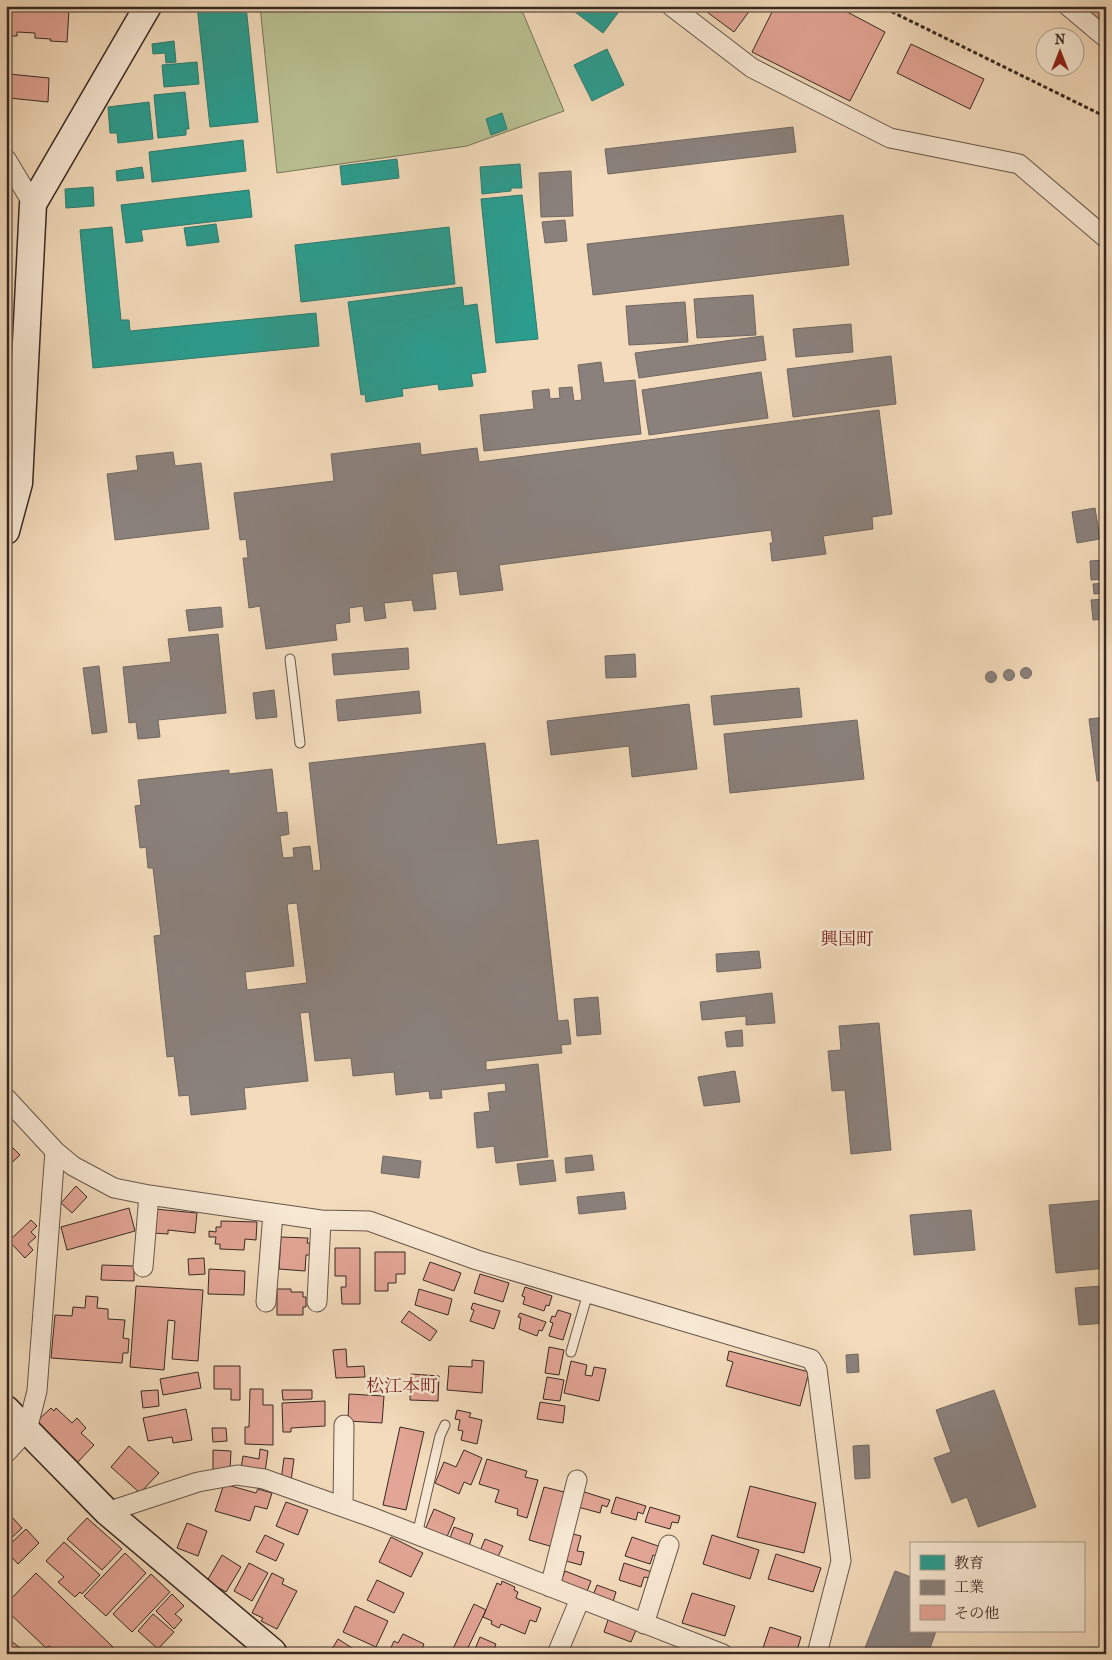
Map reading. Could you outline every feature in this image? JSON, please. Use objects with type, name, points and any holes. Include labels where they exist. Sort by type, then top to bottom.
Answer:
[{"type":"street","points":[[6,531],[12,484],[33,204],[148,6]]},
{"type":"street","points":[[671,6],[752,68],[890,138],[1019,164],[1106,238]]},
{"type":"street","points":[[1068,6],[1106,38]]},
{"type":"street","points":[[8,166],[33,204]]},
{"type":"street","points":[[6,1098],[55,1151],[73,1166],[114,1188],[148,1195],[321,1220],[369,1220],[477,1260],[811,1359],[817,1369],[841,1561],[817,1654]]},
{"type":"street","points":[[6,1453],[27,1430],[37,1391],[55,1151]]},
{"type":"street","points":[[143,1267],[148,1195]]},
{"type":"street","points":[[266,1302],[272,1213]]},
{"type":"street","points":[[317,1302],[321,1220]]},
{"type":"street","points":[[6,1409],[106,1512],[274,1653]]},
{"type":"street","points":[[343,1507],[344,1425]]},
{"type":"street","points":[[106,1512],[198,1482],[237,1475],[264,1479],[417,1535],[723,1654]]},
{"type":"street","points":[[550,1587],[576,1480]]},
{"type":"street","points":[[644,1624],[669,1545]]},
{"type":"street","points":[[557,1654],[580,1599]]},
{"type":"lane","points":[[290,659],[300,743]]},
{"type":"lane","points":[[571,1352],[588,1293]]},
{"type":"lane","points":[[417,1535],[440,1436],[445,1425]]},
{"type":"path","points":[[880,6],[1106,118]]},
{"type":"green space","points":[[260,6],[520,6],[564,111],[467,146],[277,173]]},
{"type":"building: 教育","points":[[197,6],[246,6],[258,122],[210,127]]},
{"type":"building: 教育","points":[[567,6],[623,6],[603,33]]},
{"type":"building: 教育","points":[[174,41],[176,62],[166,63],[165,53],[153,54],[152,44]]},
{"type":"building: 教育","points":[[607,49],[624,85],[592,101],[574,65]]},
{"type":"building: 教育","points":[[197,62],[199,84],[164,87],[162,65]]},
{"type":"building: 教育","points":[[185,92],[189,129],[186,129],[186,135],[158,138],[154,95]]},
{"type":"building: 教育","points":[[149,102],[153,139],[118,143],[117,133],[110,133],[108,107]]},
{"type":"building: 教育","points":[[502,113],[507,129],[491,135],[486,119]]},
{"type":"building: 教育","points":[[243,140],[246,171],[152,182],[149,152]]},
{"type":"building: 教育","points":[[397,159],[399,178],[342,185],[340,166]]},
{"type":"building: 教育","points":[[520,164],[522,188],[511,188],[511,191],[482,194],[480,167]]},
{"type":"building: 教育","points":[[142,167],[144,178],[117,181],[116,171]]},
{"type":"building: 教育","points":[[93,187],[94,206],[66,208],[65,189]]},
{"type":"building: 教育","points":[[249,190],[252,217],[141,230],[143,241],[126,243],[121,205]]},
{"type":"building: 教育","points":[[522,195],[538,339],[496,343],[481,199]]},
{"type":"building: 教育","points":[[216,224],[219,242],[187,246],[184,228]]},
{"type":"building: 教育","points":[[112,227],[121,320],[129,320],[130,331],[316,313],[319,346],[93,368],[80,230]]},
{"type":"building: 教育","points":[[449,227],[455,284],[301,302],[295,245]]},
{"type":"building: 教育","points":[[462,287],[464,306],[477,304],[486,372],[471,374],[473,386],[439,390],[438,384],[402,389],[403,396],[366,402],[365,394],[361,395],[348,302]]},
{"type":"building: 工業","points":[[793,127],[796,152],[608,174],[605,149]]},
{"type":"building: 工業","points":[[571,171],[573,216],[541,217],[539,173]]},
{"type":"building: 工業","points":[[843,215],[849,265],[593,295],[587,244]]},
{"type":"building: 工業","points":[[565,220],[567,241],[545,243],[542,222]]},
{"type":"building: 工業","points":[[753,295],[756,335],[697,338],[694,299]]},
{"type":"building: 工業","points":[[685,302],[688,342],[629,345],[626,306]]},
{"type":"building: 工業","points":[[851,324],[853,352],[796,357],[793,329]]},
{"type":"building: 工業","points":[[763,336],[766,360],[639,378],[635,353]]},
{"type":"building: 工業","points":[[891,356],[896,404],[793,417],[787,369]]},
{"type":"building: 工業","points":[[601,362],[604,383],[635,380],[641,434],[484,451],[480,415],[534,409],[532,391],[549,389],[550,399],[560,398],[559,388],[572,387],[574,401],[582,400],[578,365]]},
{"type":"building: 工業","points":[[761,372],[768,418],[649,435],[642,390]]},
{"type":"building: 工業","points":[[879,410],[892,514],[872,517],[873,529],[823,536],[826,554],[772,561],[770,543],[773,543],[771,530],[499,565],[503,590],[460,595],[457,571],[432,574],[436,609],[414,611],[412,600],[384,603],[386,618],[365,621],[363,606],[349,608],[350,622],[335,624],[337,640],[266,649],[260,606],[249,608],[243,558],[248,558],[246,539],[240,540],[234,493],[334,481],[331,454],[420,443],[421,455],[477,448],[479,462]]},
{"type":"building: 工業","points":[[173,452],[175,466],[201,463],[209,529],[115,540],[107,474],[138,470],[136,456]]},
{"type":"building: 工業","points":[[1095,508],[1100,539],[1077,543],[1072,512]]},
{"type":"building: 工業","points":[[1106,560],[1106,579],[1091,580],[1090,561]]},
{"type":"building: 工業","points":[[1106,583],[1106,593],[1094,594],[1093,584]]},
{"type":"building: 工業","points":[[1106,599],[1106,619],[1093,620],[1091,600]]},
{"type":"building: 工業","points":[[221,607],[223,627],[189,631],[186,610]]},
{"type":"building: 工業","points":[[218,634],[226,713],[158,720],[160,737],[138,739],[136,722],[129,723],[123,667],[171,662],[168,639]]},
{"type":"building: 工業","points":[[408,648],[409,669],[334,675],[332,654]]},
{"type":"building: 工業","points":[[635,654],[636,677],[606,678],[605,656]]},
{"type":"building: 工業","points":[[99,666],[107,732],[92,734],[83,668]]},
{"type":"building: 工業","points":[[1026,667],[1032,673],[1026,679],[1020,673]]},
{"type":"building: 工業","points":[[1009,669],[1015,675],[1009,681],[1003,675]]},
{"type":"building: 工業","points":[[991,671],[997,677],[991,683],[985,677]]},
{"type":"building: 工業","points":[[799,688],[802,717],[714,725],[711,696]]},
{"type":"building: 工業","points":[[274,690],[277,717],[256,719],[253,693]]},
{"type":"building: 工業","points":[[419,691],[421,713],[338,721],[336,700]]},
{"type":"building: 工業","points":[[689,704],[697,769],[632,777],[629,746],[551,755],[547,721]]},
{"type":"building: 工業","points":[[1106,717],[1106,780],[1097,781],[1089,719]]},
{"type":"building: 工業","points":[[857,720],[864,779],[730,793],[724,734]]},
{"type":"building: 工業","points":[[485,743],[497,845],[538,840],[558,1021],[568,1020],[571,1044],[561,1045],[562,1053],[486,1061],[486,1070],[538,1064],[548,1157],[496,1163],[494,1146],[477,1148],[474,1113],[490,1111],[488,1093],[506,1091],[505,1083],[441,1090],[442,1098],[430,1099],[429,1091],[396,1095],[394,1072],[353,1076],[351,1058],[315,1061],[309,1012],[300,1013],[308,1081],[244,1088],[246,1109],[191,1115],[189,1095],[179,1096],[174,1056],[167,1057],[154,936],[161,935],[153,868],[148,868],[146,847],[140,848],[135,806],[141,805],[138,780],[229,770],[229,774],[272,769],[277,813],[287,812],[289,834],[280,836],[283,858],[294,857],[293,848],[310,846],[313,871],[321,870],[309,763]],"holes":[[[297,903],[307,983],[247,990],[245,972],[294,966],[287,904]]]},
{"type":"building: 工業","points":[[1101,810],[1106,810],[1106,845],[1105,845]]},
{"type":"building: 工業","points":[[759,951],[761,968],[717,972],[716,954]]},
{"type":"building: 工業","points":[[772,993],[775,1023],[746,1025],[746,1016],[702,1020],[700,1002]]},
{"type":"building: 工業","points":[[598,997],[601,1034],[577,1036],[574,999]]},
{"type":"building: 工業","points":[[879,1023],[891,1150],[851,1154],[845,1090],[832,1091],[828,1051],[841,1050],[839,1026]]},
{"type":"building: 工業","points":[[742,1030],[743,1046],[727,1047],[725,1032]]},
{"type":"building: 工業","points":[[735,1071],[740,1102],[704,1106],[698,1077]]},
{"type":"building: 工業","points":[[592,1155],[594,1170],[566,1173],[565,1158]]},
{"type":"building: 工業","points":[[383,1156],[421,1161],[419,1178],[381,1173]]},
{"type":"building: 工業","points":[[553,1160],[556,1181],[520,1185],[517,1164]]},
{"type":"building: 工業","points":[[624,1192],[626,1209],[579,1214],[577,1197]]},
{"type":"building: 工業","points":[[1106,1200],[1106,1268],[1056,1273],[1049,1205]]},
{"type":"building: 工業","points":[[971,1210],[975,1250],[914,1255],[910,1215]]},
{"type":"building: 工業","points":[[1102,1286],[1106,1323],[1079,1325],[1075,1288]]},
{"type":"building: 工業","points":[[858,1354],[859,1372],[847,1373],[846,1355]]},
{"type":"building: 工業","points":[[994,1390],[1036,1507],[978,1527],[967,1497],[952,1503],[934,1458],[951,1452],[936,1410]]},
{"type":"building: 工業","points":[[869,1445],[870,1478],[855,1479],[853,1446]]},
{"type":"building: 工業","points":[[895,1571],[910,1577],[910,1632],[936,1632],[928,1654],[881,1654],[865,1648]]},
{"type":"building: その他","points":[[6,6],[37,6],[37,8],[69,10],[67,42],[35,38],[35,33],[17,32],[17,36],[6,36]]},
{"type":"building: その他","points":[[705,6],[753,6],[734,32],[703,9]]},
{"type":"building: その他","points":[[775,6],[836,6],[885,32],[850,101],[752,52]]},
{"type":"building: その他","points":[[1075,6],[1106,6],[1106,18],[1103,23]]},
{"type":"building: その他","points":[[911,44],[984,79],[970,109],[897,73]]},
{"type":"building: その他","points":[[9,74],[49,78],[48,102],[9,98]]},
{"type":"building: その他","points":[[6,1141],[20,1155],[6,1168]]},
{"type":"building: その他","points":[[76,1186],[87,1197],[72,1213],[61,1203]]},
{"type":"building: その他","points":[[129,1208],[135,1231],[67,1250],[61,1227]]},
{"type":"building: その他","points":[[155,1209],[197,1213],[195,1233],[168,1230],[168,1234],[153,1233]]},
{"type":"building: その他","points":[[31,1220],[37,1226],[31,1232],[36,1237],[28,1244],[33,1250],[25,1258],[9,1241]]},
{"type":"building: その他","points":[[221,1221],[257,1222],[256,1240],[245,1239],[244,1250],[220,1249],[220,1244],[215,1244],[216,1237],[209,1237],[209,1231],[216,1232],[216,1227],[221,1227]]},
{"type":"building: その他","points":[[281,1237],[308,1238],[307,1243],[310,1243],[310,1255],[306,1255],[305,1271],[279,1269]]},
{"type":"building: その他","points":[[335,1248],[360,1248],[360,1304],[342,1304],[341,1287],[346,1287],[346,1276],[335,1276]]},
{"type":"building: その他","points":[[375,1252],[405,1252],[405,1274],[396,1274],[396,1283],[388,1283],[388,1291],[375,1291]]},
{"type":"building: その他","points":[[204,1258],[205,1274],[189,1275],[188,1259]]},
{"type":"building: その他","points":[[430,1262],[461,1273],[454,1291],[423,1280]]},
{"type":"building: その他","points":[[102,1265],[134,1266],[134,1281],[101,1280]]},
{"type":"building: その他","points":[[209,1269],[245,1271],[244,1295],[208,1294]]},
{"type":"building: その他","points":[[480,1274],[509,1283],[503,1302],[474,1293]]},
{"type":"building: その他","points":[[136,1286],[203,1290],[198,1361],[172,1359],[175,1321],[168,1320],[164,1370],[130,1367]]},
{"type":"building: その他","points":[[525,1287],[552,1296],[549,1306],[546,1305],[544,1311],[523,1304],[525,1297],[522,1296]]},
{"type":"building: その他","points":[[277,1289],[291,1289],[291,1292],[303,1292],[303,1297],[306,1297],[306,1307],[303,1307],[303,1315],[277,1315]]},
{"type":"building: その他","points":[[419,1289],[452,1299],[448,1315],[415,1305]]},
{"type":"building: その他","points":[[86,1296],[98,1297],[97,1308],[108,1309],[108,1319],[125,1320],[123,1338],[129,1339],[128,1353],[123,1353],[122,1363],[51,1358],[55,1315],[72,1316],[73,1307],[85,1308]]},
{"type":"building: その他","points":[[473,1303],[500,1311],[494,1329],[470,1321],[474,1310],[471,1309]]},
{"type":"building: その他","points":[[558,1310],[571,1314],[563,1340],[549,1336],[553,1323],[550,1322],[552,1316],[555,1317]]},
{"type":"building: その他","points":[[409,1311],[437,1331],[430,1341],[401,1322]]},
{"type":"building: その他","points":[[520,1313],[546,1322],[542,1331],[539,1330],[537,1336],[519,1329],[521,1318],[518,1317]]},
{"type":"building: その他","points":[[549,1347],[564,1350],[559,1375],[545,1373]]},
{"type":"building: その他","points":[[346,1349],[347,1367],[364,1366],[365,1377],[336,1378],[333,1350]]},
{"type":"building: その他","points":[[729,1351],[809,1372],[800,1406],[726,1386],[733,1362],[727,1360]]},
{"type":"building: その他","points":[[472,1360],[484,1361],[482,1393],[447,1390],[449,1366],[472,1367]]},
{"type":"building: その他","points":[[571,1361],[587,1365],[585,1375],[592,1376],[594,1367],[606,1369],[599,1401],[564,1393]]},
{"type":"building: その他","points":[[214,1366],[240,1366],[240,1400],[231,1400],[231,1389],[214,1389]]},
{"type":"building: その他","points":[[198,1372],[201,1388],[163,1395],[160,1379]]},
{"type":"building: その他","points":[[411,1374],[439,1376],[438,1401],[410,1400]]},
{"type":"building: その他","points":[[547,1377],[564,1380],[560,1401],[543,1399]]},
{"type":"building: その他","points":[[250,1389],[263,1389],[263,1405],[273,1405],[273,1445],[245,1444],[245,1427],[249,1427]]},
{"type":"building: その他","points":[[158,1390],[159,1406],[143,1408],[141,1391]]},
{"type":"building: その他","points":[[282,1390],[312,1390],[312,1399],[283,1400]]},
{"type":"building: その他","points":[[349,1394],[384,1396],[382,1423],[348,1421]]},
{"type":"building: その他","points":[[325,1401],[325,1426],[291,1428],[291,1432],[283,1432],[282,1403]]},
{"type":"building: その他","points":[[540,1402],[565,1406],[563,1423],[537,1419]]},
{"type":"building: その他","points":[[51,1408],[54,1411],[56,1408],[72,1423],[77,1418],[86,1428],[81,1433],[94,1445],[75,1465],[37,1428],[40,1424],[37,1421]]},
{"type":"building: その他","points":[[186,1409],[192,1440],[173,1443],[172,1437],[148,1441],[143,1418]]},
{"type":"building: その他","points":[[457,1410],[471,1413],[469,1417],[482,1420],[477,1444],[461,1440],[463,1431],[458,1430],[460,1420],[455,1419]]},
{"type":"building: その他","points":[[400,1427],[424,1432],[406,1510],[383,1505]]},
{"type":"building: その他","points":[[212,1428],[226,1428],[227,1441],[213,1442]]},
{"type":"building: その他","points":[[129,1446],[159,1473],[140,1493],[111,1467]]},
{"type":"building: その他","points":[[260,1449],[268,1451],[265,1472],[241,1468],[243,1456],[259,1459]]},
{"type":"building: その他","points":[[213,1450],[231,1451],[230,1470],[213,1470]]},
{"type":"building: その他","points":[[464,1450],[482,1458],[471,1485],[464,1482],[459,1494],[435,1483],[444,1462],[456,1467]]},
{"type":"building: その他","points":[[284,1458],[294,1459],[291,1481],[281,1480]]},
{"type":"building: その他","points":[[487,1459],[527,1471],[525,1477],[538,1480],[527,1518],[517,1515],[518,1509],[495,1502],[499,1490],[479,1484]]},
{"type":"building: その他","points":[[224,1484],[256,1493],[258,1489],[272,1493],[267,1509],[255,1506],[250,1521],[215,1511]]},
{"type":"building: その他","points":[[750,1486],[816,1503],[804,1553],[737,1537]]},
{"type":"building: その他","points":[[544,1487],[568,1493],[553,1547],[529,1540]]},
{"type":"building: その他","points":[[581,1491],[610,1500],[607,1507],[602,1505],[600,1513],[578,1507]]},
{"type":"building: その他","points":[[616,1497],[646,1506],[643,1514],[638,1512],[636,1520],[611,1513]]},
{"type":"building: その他","points":[[286,1502],[308,1510],[298,1535],[276,1526]]},
{"type":"building: その他","points":[[650,1507],[680,1516],[678,1523],[672,1522],[670,1529],[645,1522]]},
{"type":"building: その他","points":[[434,1509],[455,1518],[446,1539],[425,1530]]},
{"type":"building: その他","points":[[11,1516],[22,1528],[6,1543],[6,1521]]},
{"type":"building: その他","points":[[87,1518],[122,1549],[102,1570],[67,1539]]},
{"type":"building: その他","points":[[187,1523],[207,1531],[198,1556],[177,1548]]},
{"type":"building: その他","points":[[454,1527],[473,1534],[468,1549],[448,1543]]},
{"type":"building: その他","points":[[26,1529],[39,1543],[18,1564],[6,1551],[6,1548]]},
{"type":"building: その他","points":[[569,1533],[581,1536],[577,1551],[584,1552],[581,1565],[562,1560]]},
{"type":"building: その他","points":[[265,1535],[284,1544],[276,1561],[256,1552]]},
{"type":"building: その他","points":[[712,1535],[759,1550],[750,1579],[703,1564]]},
{"type":"building: その他","points":[[391,1537],[423,1553],[411,1577],[379,1562]]},
{"type":"building: その他","points":[[632,1537],[661,1547],[657,1557],[653,1555],[650,1564],[625,1556]]},
{"type":"building: その他","points":[[485,1539],[503,1546],[495,1563],[478,1556]]},
{"type":"building: その他","points":[[64,1542],[100,1575],[82,1594],[80,1592],[75,1597],[58,1582],[64,1577],[46,1561]]},
{"type":"building: その他","points":[[125,1553],[146,1573],[106,1616],[84,1596]]},
{"type":"building: その他","points":[[776,1554],[821,1568],[813,1592],[768,1579]]},
{"type":"building: その他","points":[[222,1555],[241,1567],[226,1592],[207,1581]]},
{"type":"building: その他","points":[[249,1563],[268,1573],[252,1601],[234,1591]]},
{"type":"building: その他","points":[[624,1563],[652,1572],[650,1578],[644,1577],[641,1587],[619,1580]]},
{"type":"building: その他","points":[[565,1571],[591,1581],[586,1594],[560,1584]]},
{"type":"building: その他","points":[[36,1573],[113,1647],[107,1654],[58,1654],[49,1646],[46,1648],[6,1610],[6,1604]]},
{"type":"building: その他","points":[[272,1573],[284,1579],[282,1584],[297,1591],[277,1629],[261,1621],[263,1618],[252,1613]]},
{"type":"building: その他","points":[[151,1574],[170,1592],[132,1632],[113,1614]]},
{"type":"building: その他","points":[[377,1580],[404,1593],[394,1613],[367,1600]]},
{"type":"building: その他","points":[[502,1581],[515,1587],[514,1590],[518,1592],[516,1598],[541,1608],[536,1622],[530,1620],[525,1634],[501,1624],[499,1628],[491,1624],[492,1621],[483,1617],[497,1583],[501,1585]]},
{"type":"building: その他","points":[[597,1585],[616,1592],[612,1605],[592,1598]]},
{"type":"building: その他","points":[[692,1593],[735,1606],[725,1636],[682,1623]]},
{"type":"building: その他","points":[[172,1594],[184,1606],[175,1614],[182,1620],[174,1629],[156,1611]]},
{"type":"building: その他","points":[[474,1604],[486,1610],[465,1654],[458,1654],[452,1651]]},
{"type":"building: その他","points":[[355,1606],[388,1621],[376,1647],[343,1632]]},
{"type":"building: その他","points":[[153,1614],[174,1632],[158,1649],[138,1631]]},
{"type":"building: その他","points":[[608,1620],[636,1630],[631,1642],[604,1632]]},
{"type":"building: その他","points":[[770,1627],[801,1637],[796,1654],[761,1654]]},
{"type":"building: その他","points":[[403,1634],[424,1644],[420,1654],[388,1654],[394,1641],[398,1643]]},
{"type":"building: その他","points":[[6,1637],[28,1654],[6,1654]]},
{"type":"building: その他","points":[[480,1637],[496,1644],[492,1654],[473,1654]]},
{"type":"building: その他","points":[[338,1639],[357,1651],[355,1654],[329,1654]]},
{"type":"district","name":"興国町","points":[[847,939]]},
{"type":"district","name":"松江本町","points":[[402,1386]]}]
